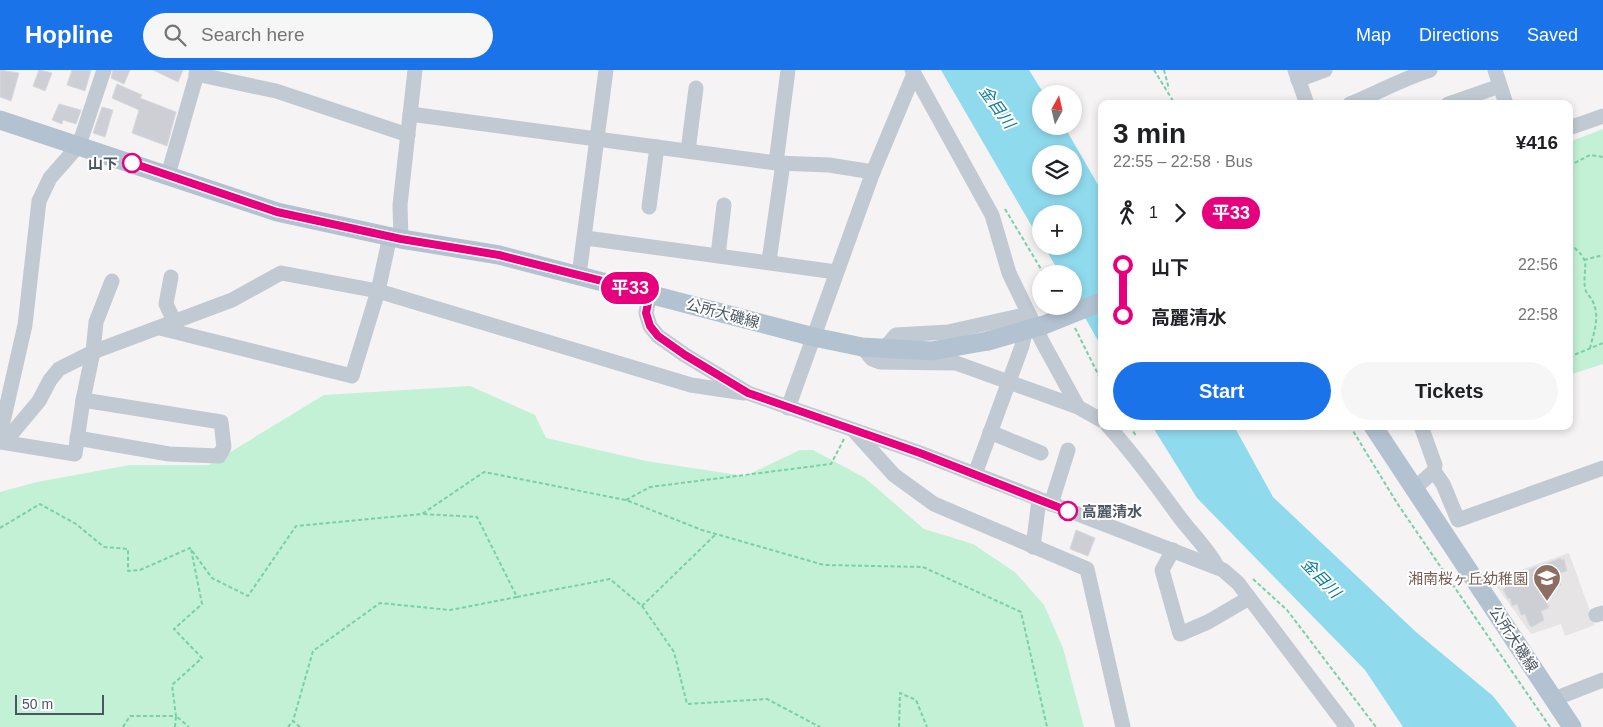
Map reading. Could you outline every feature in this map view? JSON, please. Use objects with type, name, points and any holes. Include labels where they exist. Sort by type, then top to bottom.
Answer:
[{"type":"main road","name":"公所大磯線","points":[[0,120],[277,212],[396,238],[499,255],[814,337],[862,347],[931,351],[988,341],[1044,325],[1098,303]]},
{"type":"main road","name":"公所大磯線","points":[[1375,430],[1572,727]]},
{"type":"street","points":[[0,435],[25,325],[39,201],[50,178],[79,146],[104,70]]},
{"type":"street","points":[[160,328],[352,376],[396,238],[415,70]]},
{"type":"street","points":[[579,275],[586,238],[606,70]]},
{"type":"street","points":[[768,261],[788,70]]},
{"type":"street","points":[[1305,100],[1296,75],[1325,70]]},
{"type":"street","points":[[1360,100],[1385,90],[1402,79],[1430,70]]},
{"type":"street","points":[[1495,70],[1505,100]]},
{"type":"street","points":[[168,175],[197,72],[276,91],[408,135]]},
{"type":"street","points":[[788,408],[873,172],[913,72]]},
{"type":"street","points":[[913,72],[992,215],[1009,273],[1078,407]]},
{"type":"street","points":[[1460,100],[1500,86]]},
{"type":"street","points":[[688,151],[696,88]]},
{"type":"street","points":[[410,114],[779,163],[829,165],[873,172]]},
{"type":"street","points":[[1573,127],[1603,116]]},
{"type":"street","points":[[649,207],[657,147]]},
{"type":"street","points":[[718,255],[724,205]]},
{"type":"street","points":[[586,238],[768,261],[836,272]]},
{"type":"street","points":[[0,442],[13,432],[40,401],[50,380],[59,369],[93,352],[175,323],[232,300],[281,273],[378,291],[690,385],[713,390],[748,393]]},
{"type":"street","points":[[171,277],[166,304],[175,323]]},
{"type":"street","points":[[0,442],[75,454],[83,400],[93,352],[96,322],[112,281]]},
{"type":"street","points":[[650,293],[646,313],[650,326],[658,336],[685,355],[748,393],[974,474],[1217,566],[1234,578],[1347,727]]},
{"type":"street","points":[[884,349],[896,335],[948,332],[1029,314]]},
{"type":"street","points":[[974,474],[1022,346],[1029,314]]},
{"type":"street","points":[[862,347],[872,359],[880,362],[956,363],[1078,407],[1098,418]]},
{"type":"street","points":[[77,438],[169,454],[219,456],[224,447],[221,422],[83,400]]},
{"type":"street","points":[[851,430],[894,475],[934,504],[1087,569],[1123,727]]},
{"type":"street","points":[[1112,430],[1127,446],[1175,511],[1210,554],[1217,566]]},
{"type":"street","points":[[1414,488],[1434,472],[1435,465],[1422,430]]},
{"type":"street","points":[[990,432],[1040,453]]},
{"type":"street","points":[[1033,547],[1045,502],[1068,450]]},
{"type":"street","points":[[1434,472],[1443,484],[1458,520],[1603,468]]},
{"type":"street","points":[[1174,550],[1162,570],[1180,634],[1208,622],[1249,598]]},
{"type":"street","points":[[1554,699],[1603,680]]},
{"type":"path","points":[[1154,70],[1170,93]]},
{"type":"path","points":[[1164,70],[1173,100]]},
{"type":"path","points":[[1573,164],[1590,155],[1603,157]]},
{"type":"path","points":[[1573,247],[1580,253],[1586,265],[1586,293],[1592,299],[1596,316],[1590,348]]},
{"type":"path","points":[[1584,260],[1603,256]]},
{"type":"path","points":[[1073,325],[1098,374]]},
{"type":"path","points":[[1573,355],[1603,342]]},
{"type":"path","points":[[626,500],[650,487],[831,464],[851,430]]},
{"type":"path","points":[[1352,430],[1397,504],[1550,727]]},
{"type":"path","points":[[422,514],[484,472],[626,500],[716,534],[824,564],[923,567],[1021,612],[1047,727]]},
{"type":"path","points":[[0,528],[40,504],[76,524],[104,548],[128,549],[128,571],[140,570],[190,548]]},
{"type":"path","points":[[190,548],[212,578],[248,596],[296,526],[422,514],[477,517],[517,598]]},
{"type":"path","points":[[642,606],[716,534]]},
{"type":"path","points":[[175,727],[176,716],[172,685],[202,658],[174,629],[202,604],[190,548]]},
{"type":"path","points":[[288,727],[293,721],[312,651],[380,603],[450,610],[610,579],[642,606],[674,652],[687,704],[767,699],[820,727]]},
{"type":"path","points":[[899,727],[900,693],[916,700],[927,727]]},
{"type":"path","points":[[123,727],[130,716],[176,716],[189,727]]},
{"type":"path","points":[[293,721],[300,727]]},
{"type":"shaded area","name":"湘南桜ヶ丘幼稚園","points":[[1569,553],[1595,625],[1565,636],[1561,624],[1531,634],[1492,580]]},
{"type":"green space","points":[[1603,129],[1603,364],[1573,374],[1573,140]]},
{"type":"green space","points":[[470,386],[535,415],[546,438],[646,461],[745,476],[800,450],[813,450],[865,478],[924,529],[973,544],[1016,573],[1044,605],[1063,648],[1084,727],[0,727],[0,492],[37,482],[130,465],[209,465],[324,395]]},
{"type":"water","name":"金目川","points":[[941,70],[1029,70],[1038,85],[1032,85],[1032,135],[1069,135],[1075,145],[1032,145],[1032,195],[1082,195],[1082,157],[1098,185],[1098,341],[1082,312],[1082,265],[1055,265],[1049,255],[1082,255],[1082,205],[1032,205],[1032,227]]},
{"type":"water","name":"金目川","points":[[1154,430],[1236,430],[1273,497],[1416,632],[1493,696],[1517,727],[1403,727],[1365,670],[1197,498]]},
{"type":"building","points":[[0,70],[19,73],[11,101],[0,97]]},
{"type":"building","points":[[39,70],[52,73],[45,91],[33,86]]},
{"type":"building","points":[[72,70],[91,70],[85,91],[67,85]]},
{"type":"building","points":[[113,70],[130,70],[124,84],[111,78]]},
{"type":"building","points":[[153,70],[183,70],[178,82]]},
{"type":"building","points":[[117,84],[142,95],[140,98],[176,112],[167,146],[132,133],[139,110],[112,98]]},
{"type":"building","points":[[59,104],[81,110],[76,124],[63,120],[62,124],[52,120]]},
{"type":"building","points":[[102,107],[113,110],[105,137],[93,133]]},
{"type":"building","points":[[1076,530],[1095,538],[1088,556],[1070,549]]},
{"type":"building","points":[[1561,558],[1561,560],[1564,559],[1567,571],[1557,574],[1561,585],[1550,589],[1552,594],[1545,597],[1549,608],[1541,611],[1544,620],[1532,627],[1529,625],[1525,614],[1521,615],[1517,604],[1512,606],[1510,598],[1508,599],[1503,589],[1506,588],[1503,579]]},
{"type":"bus line","name":"平33","points":[[132,163],[277,212],[401,239],[499,255],[650,293],[646,313],[650,326],[658,336],[685,355],[748,393],[920,453],[1068,511]]},
{"type":"place","name":"山下","points":[[132,163]]},
{"type":"place","name":"高麗清水","points":[[1068,511]]},
{"type":"place","name":"湘南桜ヶ丘幼稚園","points":[[1547,602]]}]
